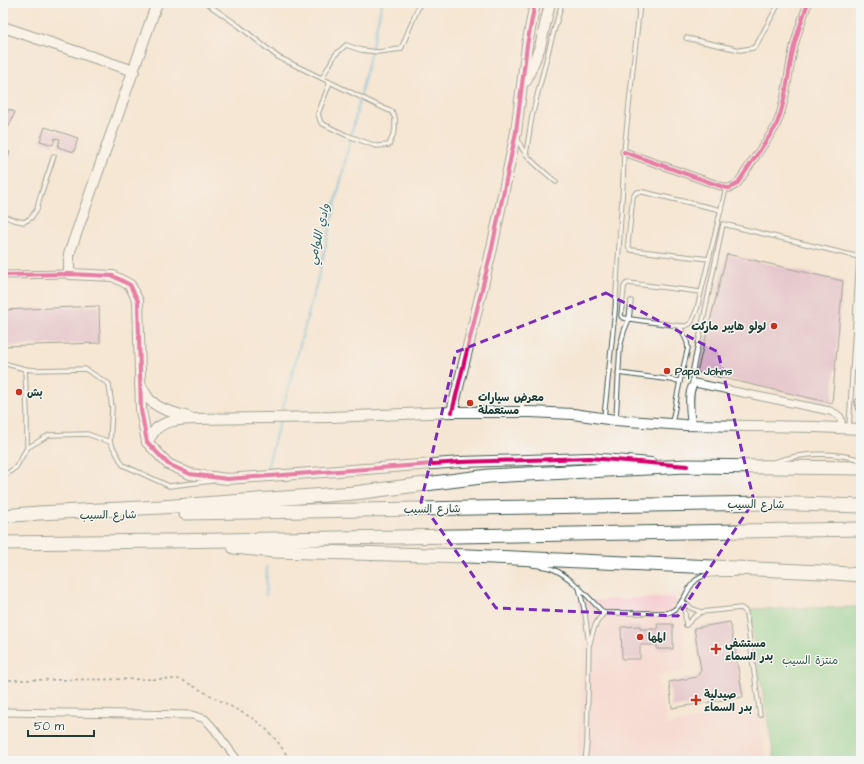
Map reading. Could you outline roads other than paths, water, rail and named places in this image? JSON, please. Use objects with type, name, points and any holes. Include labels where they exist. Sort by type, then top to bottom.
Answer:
[{"type":"highway","points":[[3,516],[161,507],[354,492],[489,476],[687,466],[861,468]]},
{"type":"highway","name":"شارع السيب","points":[[3,516],[752,504],[861,506]]},
{"type":"highway","points":[[3,543],[861,529]]},
{"type":"highway","points":[[167,541],[274,551],[469,556],[861,574]]},
{"type":"street","points":[[69,274],[69,254],[157,3]]},
{"type":"street","points":[[452,412],[492,248],[516,132],[527,45],[535,3]]},
{"type":"street","points":[[521,94],[540,47],[550,3]]},
{"type":"street","points":[[624,152],[726,188],[730,188],[737,184],[775,128],[778,121],[783,105],[793,51],[808,3]]},
{"type":"street","points":[[3,27],[134,71]]},
{"type":"street","points":[[3,275],[69,274],[114,276],[130,285],[138,301],[139,383],[146,442],[168,464],[190,474],[228,479],[461,462],[567,458],[590,458],[687,466]]},
{"type":"street","points":[[139,383],[149,399],[160,407],[196,419]]},
{"type":"street","points":[[691,425],[690,391],[692,385],[695,383],[830,411],[842,419],[845,429]]},
{"type":"street","points":[[146,442],[163,424],[196,419],[452,412],[530,412],[573,414],[616,420],[691,425],[861,429]]},
{"type":"street","points":[[3,712],[192,714],[205,719],[238,761]]},
{"type":"lane","points":[[206,3],[239,26],[278,57],[322,78],[377,105],[392,112],[395,118],[394,130],[389,145],[376,146],[346,135],[321,123],[318,114],[330,82]]},
{"type":"lane","points":[[322,78],[335,55],[346,45],[361,50],[378,52],[401,49],[420,3]]},
{"type":"lane","points":[[526,154],[532,116],[562,3]]},
{"type":"lane","points":[[604,418],[615,311],[624,152],[640,3]]},
{"type":"lane","points":[[686,38],[740,50],[753,48],[758,44],[779,3]]},
{"type":"lane","points":[[516,132],[520,146],[526,154],[556,182]]},
{"type":"lane","points":[[3,216],[24,222],[31,218],[37,209],[54,156]]},
{"type":"lane","points":[[701,292],[628,283],[624,287],[621,314],[622,318],[680,326],[686,326],[691,323],[697,309],[726,188]]},
{"type":"lane","points":[[709,259],[631,250],[628,246],[633,196],[639,191],[721,210]]},
{"type":"lane","points":[[692,385],[692,369],[724,224],[858,257],[845,429]]},
{"type":"lane","points":[[616,420],[620,346],[629,319],[631,301]]},
{"type":"lane","points":[[672,424],[688,348],[680,326]]},
{"type":"lane","points":[[3,363],[34,370],[85,369],[109,384],[112,408],[110,442],[123,465],[169,486],[228,479]]},
{"type":"lane","points":[[25,369],[27,448]]},
{"type":"lane","points":[[618,373],[680,381]]},
{"type":"lane","points":[[3,477],[16,467],[27,448],[49,435],[87,434],[110,442]]},
{"type":"lane","points":[[759,467],[779,460],[801,455],[837,455],[861,460]]},
{"type":"lane","points":[[469,556],[520,562]]},
{"type":"lane","points":[[526,563],[554,569],[579,586],[593,603],[604,613],[667,613],[676,610],[693,583],[701,577],[707,575],[737,574]]},
{"type":"lane","points":[[760,574],[821,572]]},
{"type":"lane","points":[[579,586],[589,644],[588,729],[585,761]]},
{"type":"lane","points":[[682,602],[701,612],[741,608],[744,610],[746,613],[760,715]]},
{"type":"lane","points":[[682,602],[685,612],[686,625],[701,612]]},
{"type":"lane","points":[[589,644],[594,626],[604,613]]},
{"type":"waterway","name":"وادي اللوامي","points":[[281,415],[320,270],[382,3]]},
{"type":"waterway","name":"وادي اللوامي","points":[[267,468],[280,420]]},
{"type":"waterway","name":"وادي اللوامي","points":[[266,595],[267,567]]},
{"type":"place","name":"لولو هايبر ماركت","points":[[774,326]]},
{"type":"place","name":"Papa Johns","points":[[667,371]]},
{"type":"place","name":"بش","points":[[19,392]]},
{"type":"place","name":"معرض سيارات مستعملة","points":[[470,403]]},
{"type":"place","name":"المها","points":[[640,637]]},
{"type":"place","name":"مستشفى بدر السماء","points":[[716,649]]},
{"type":"place","name":"صيدلية بدر السماء","points":[[696,700]]},
{"type":"park label","name":"منتزة السيب","points":[[810,660]]}]
